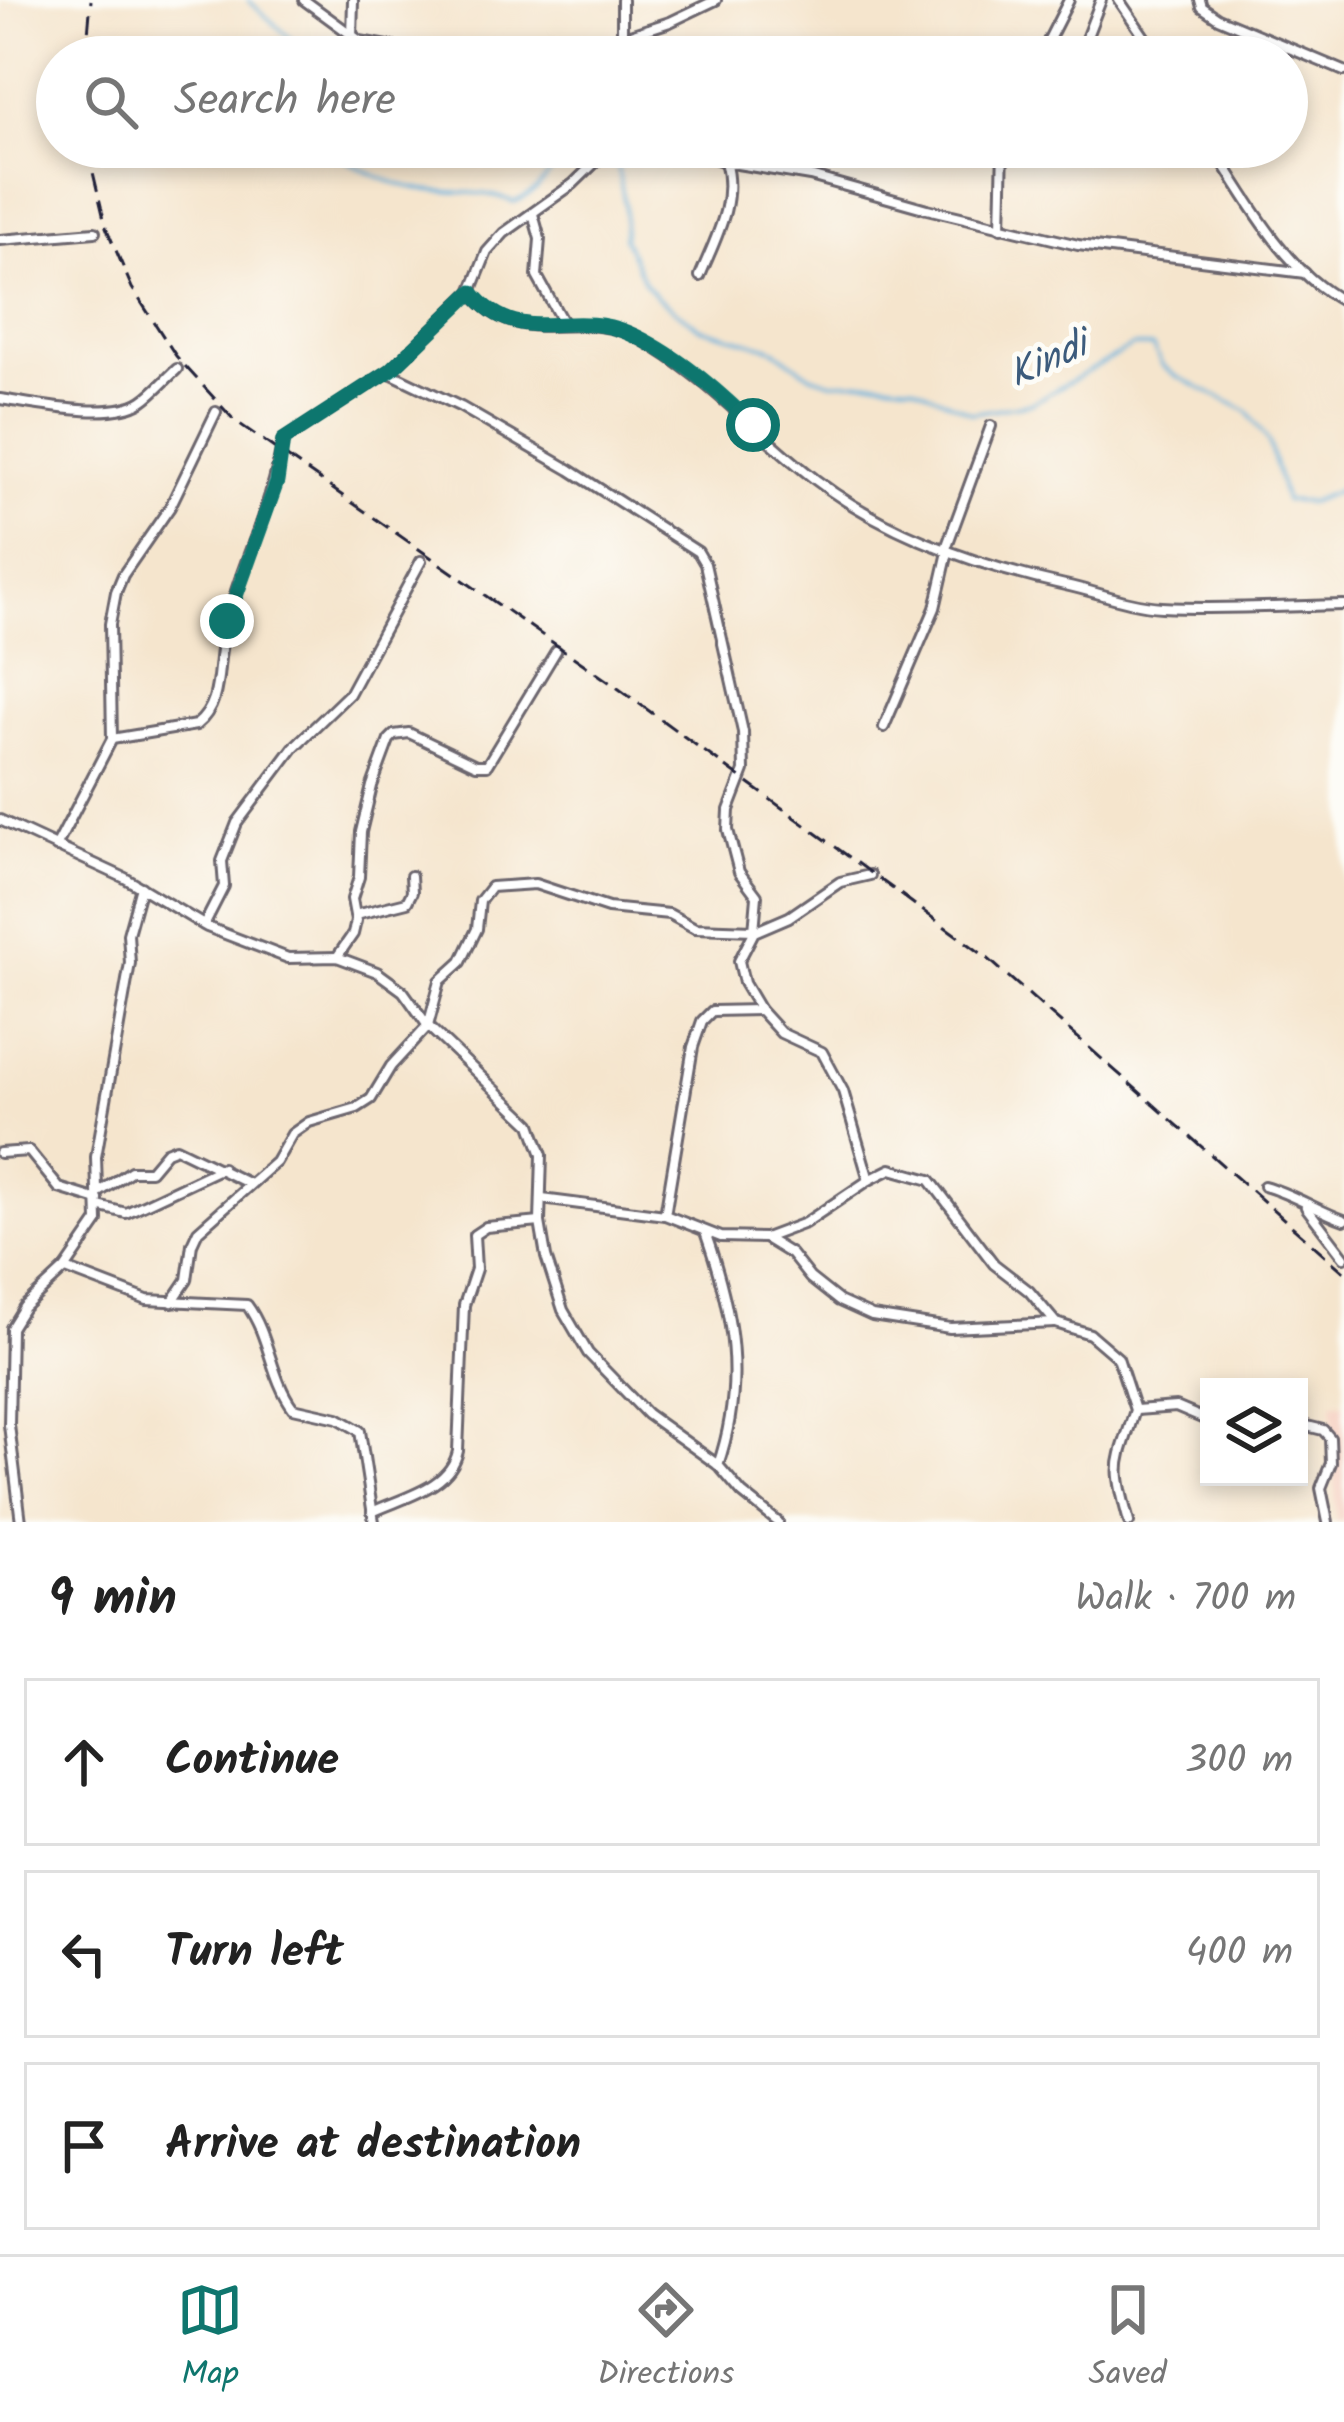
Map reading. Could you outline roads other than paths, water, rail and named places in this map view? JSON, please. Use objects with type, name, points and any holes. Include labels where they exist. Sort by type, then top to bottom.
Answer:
[{"type":"street","points":[[304,0],[351,36]]},
{"type":"street","points":[[352,36],[353,0]]},
{"type":"street","points":[[622,0],[624,36]]},
{"type":"street","points":[[627,36],[716,0]]},
{"type":"street","points":[[1051,36],[1069,0]]},
{"type":"street","points":[[1119,0],[1144,36]]},
{"type":"street","points":[[1200,0],[1218,18],[1261,36]]},
{"type":"street","points":[[1086,36],[1099,1]]},
{"type":"street","points":[[1308,56],[1344,71]]},
{"type":"street","points":[[112,739],[200,723],[216,695],[227,621],[277,482],[283,440],[388,372],[472,292],[487,252],[512,226],[590,168]]},
{"type":"street","points":[[700,276],[728,203],[726,168]]},
{"type":"street","points":[[759,168],[822,179],[1001,228],[1104,249],[1305,273]]},
{"type":"street","points":[[1001,228],[1002,168]]},
{"type":"street","points":[[1227,168],[1280,245],[1305,273],[1344,302]]},
{"type":"street","points":[[533,214],[540,239],[537,277],[564,324]]},
{"type":"street","points":[[0,240],[95,232]]},
{"type":"street","points":[[472,292],[491,313],[511,324],[614,328],[641,339],[726,399],[835,493],[946,551],[1012,575],[1135,604],[1344,605]]},
{"type":"street","points":[[0,399],[70,410],[130,406],[177,369]]},
{"type":"street","points":[[388,372],[461,407],[570,470],[698,552],[705,564],[742,724],[744,771],[729,810],[728,830],[740,872],[757,896],[754,931],[739,961],[744,983],[781,1033],[822,1052],[843,1091],[869,1180]]},
{"type":"street","points":[[56,847],[112,739],[110,624],[116,592],[170,507],[216,412]]},
{"type":"street","points":[[884,727],[935,608],[946,551],[992,425]]},
{"type":"street","points":[[204,925],[224,886],[222,861],[237,824],[294,747],[349,694],[421,561]]},
{"type":"street","points":[[337,957],[349,944],[361,832],[389,740],[394,734],[409,733],[487,765],[556,651]]},
{"type":"street","points":[[0,820],[141,886],[204,925],[288,958],[337,957],[388,978],[403,991],[428,1026],[531,1124],[542,1155],[540,1222],[558,1297],[588,1353],[647,1414],[718,1465],[742,1493],[778,1522]]},
{"type":"street","points":[[172,1302],[187,1280],[193,1237],[248,1183],[268,1170],[292,1133],[309,1122],[366,1104],[428,1026],[440,981],[455,970],[477,929],[483,896],[502,884],[535,884],[608,908],[669,914],[695,928],[754,931],[789,917],[840,882],[870,875]]},
{"type":"street","points":[[355,915],[407,902],[411,876]]},
{"type":"street","points":[[21,1522],[4,1425],[11,1328],[95,1228],[98,1144],[131,954],[128,934],[141,886]]},
{"type":"street","points":[[665,1214],[693,1047],[702,1021],[712,1011],[760,1010]]},
{"type":"street","points":[[98,1200],[131,1171],[150,1172],[171,1149],[182,1149],[248,1183]]},
{"type":"street","points":[[0,1153],[29,1151],[59,1188],[126,1213],[222,1168]]},
{"type":"street","points":[[542,1199],[665,1214],[738,1240],[765,1238],[818,1216],[891,1169],[930,1180],[994,1264],[1028,1291],[1056,1323]]},
{"type":"street","points":[[1264,1186],[1344,1220]]},
{"type":"street","points":[[1291,1194],[1318,1218],[1344,1257]]},
{"type":"street","points":[[65,1268],[129,1296],[247,1305],[268,1346],[283,1395],[293,1408],[338,1418],[360,1431],[373,1517],[448,1477],[453,1469],[458,1450],[464,1305],[476,1269],[474,1235],[486,1227],[540,1222]]},
{"type":"street","points":[[705,1232],[730,1312],[733,1344],[732,1413],[718,1465]]},
{"type":"street","points":[[765,1238],[791,1254],[839,1301],[872,1316],[950,1328],[1056,1323],[1090,1334],[1118,1358],[1135,1410],[1119,1449],[1117,1471],[1129,1522]]},
{"type":"street","points":[[1135,1410],[1176,1407],[1200,1417]]},
{"type":"street","points":[[1308,1426],[1323,1430],[1330,1438],[1330,1462],[1321,1488],[1328,1522]]},
{"type":"waterway","name":"Kindi","points":[[248,0],[288,36]]},
{"type":"waterway","name":"Kindi","points":[[361,168],[423,190],[514,202],[531,193],[552,168]]},
{"type":"waterway","name":"Kindi","points":[[618,168],[625,206],[624,238],[644,282],[700,328],[772,348],[810,375],[832,382],[913,385],[972,413],[1032,403],[1133,346],[1153,347],[1162,365],[1176,376],[1247,411],[1268,441],[1285,501],[1310,502],[1344,488]]},
{"type":"railway","points":[[88,36],[91,0]]},
{"type":"railway","points":[[92,168],[106,227],[132,288],[176,356],[234,420],[615,686],[985,956],[1344,1272]]}]
